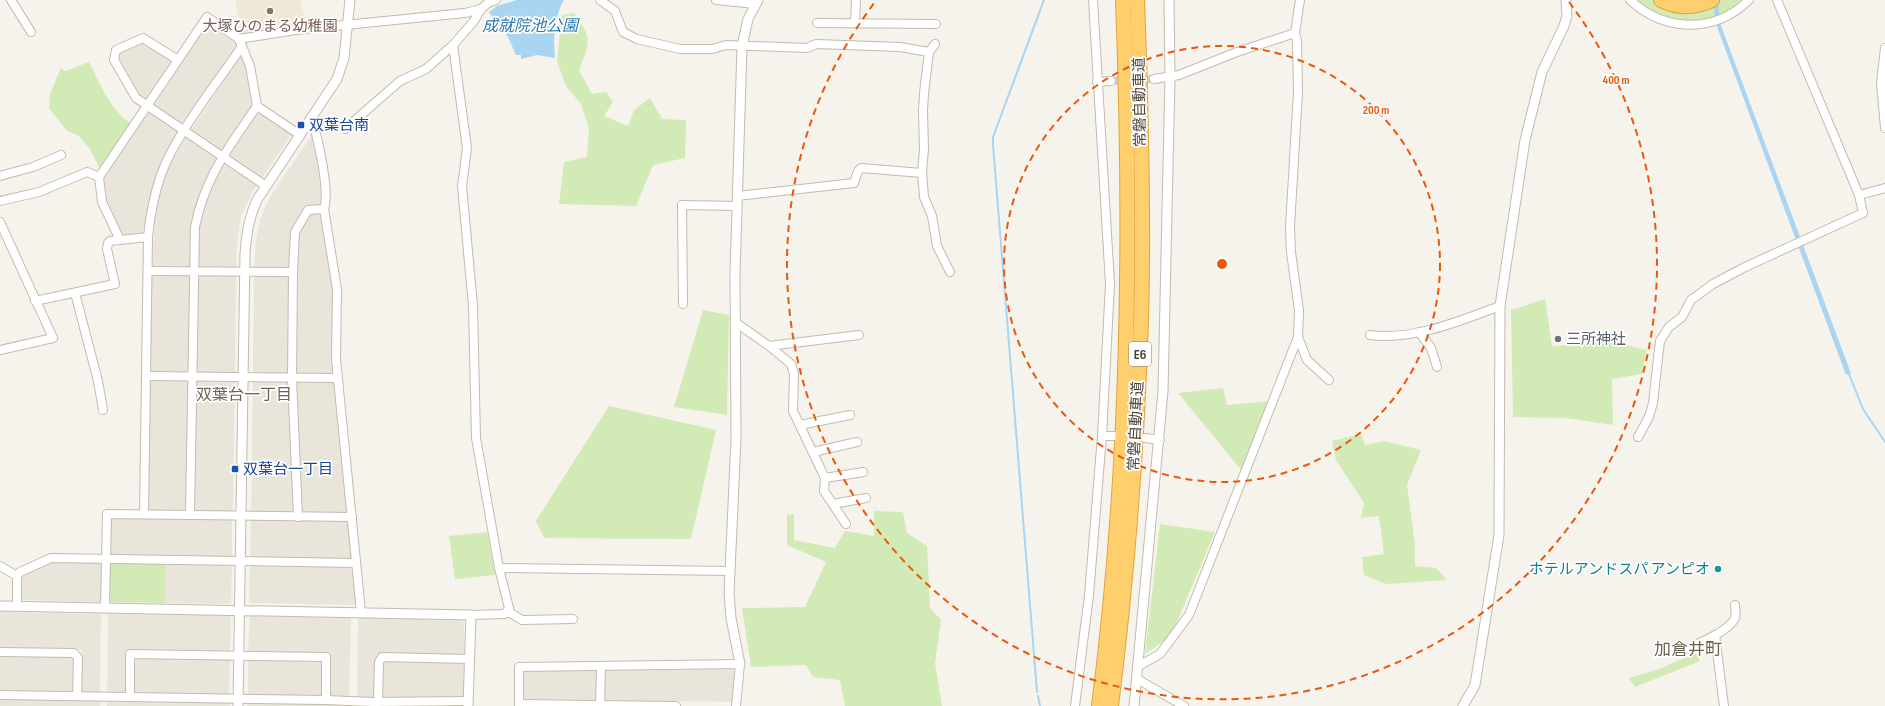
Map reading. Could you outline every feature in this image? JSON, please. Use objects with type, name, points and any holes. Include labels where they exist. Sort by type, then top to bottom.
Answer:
[{"type":"highway","name":"常磐自動車道","points":[[1099,706],[1118,521],[1127,332],[1128,191],[1123,0]]},
{"type":"highway","name":"常磐自動車道","points":[[1111,706],[1131,521],[1141,318],[1140,102],[1137,0]]},
{"type":"highway","points":[[1661,0],[1668,4],[1684,6],[1701,4],[1712,0]]},
{"type":"street","points":[[11,0],[31,32]]},
{"type":"street","points":[[238,702],[245,243],[249,222],[258,200],[330,91],[342,68],[350,0]]},
{"type":"street","points":[[345,129],[400,81],[426,69],[453,46],[474,21],[481,9],[488,3],[496,0]]},
{"type":"street","points":[[600,0],[616,10],[623,32],[637,39],[680,49],[712,49],[726,45],[807,48],[816,44],[917,48],[929,52]]},
{"type":"street","points":[[716,0],[757,2],[748,19],[742,46],[737,201],[735,322],[736,431],[730,571],[731,618],[740,664],[736,706]]},
{"type":"street","points":[[855,23],[856,0]]},
{"type":"street","points":[[1075,706],[1089,595],[1102,436],[1110,284],[1093,0]]},
{"type":"street","points":[[1134,706],[1160,440],[1167,279],[1170,77],[1169,0]]},
{"type":"street","points":[[1137,667],[1160,654],[1189,615],[1298,338],[1299,311],[1291,252],[1290,226],[1298,92],[1297,41],[1295,33],[1300,0]]},
{"type":"street","points":[[1464,706],[1475,685],[1499,535],[1500,306],[1525,140],[1542,72],[1564,26],[1567,16],[1566,0]]},
{"type":"street","points":[[1630,0],[1653,17],[1663,21],[1697,25],[1722,19],[1749,0]]},
{"type":"street","points":[[1638,437],[1649,417],[1653,403],[1660,341],[1669,326],[1682,317],[1691,300],[1713,284],[1745,267],[1863,213],[1859,195],[1777,0]]},
{"type":"street","points":[[144,514],[148,238],[153,202],[161,175],[184,131],[241,42],[295,30],[348,26],[465,13],[481,9]]},
{"type":"street","points":[[120,240],[102,202],[99,177],[207,18],[241,42],[250,66],[257,106],[208,181],[198,212],[195,228],[190,515]]},
{"type":"street","points":[[817,23],[936,24]]},
{"type":"street","points":[[1154,79],[1170,77],[1237,52],[1295,33]]},
{"type":"street","points":[[178,60],[143,38],[116,50],[114,60],[136,98],[266,186]]},
{"type":"street","points":[[935,44],[929,52],[923,111],[924,149],[922,173],[924,197],[932,216],[937,246],[950,272]]},
{"type":"street","points":[[0,606],[471,615],[505,614],[509,608],[499,568],[476,438],[473,306],[462,186],[467,148],[453,46]]},
{"type":"street","points":[[1885,48],[1881,83],[1885,128]]},
{"type":"street","points":[[1097,82],[1111,81]]},
{"type":"street","points":[[257,106],[300,135]]},
{"type":"street","points":[[311,118],[317,135],[326,199],[324,209],[337,289],[337,378],[361,612]]},
{"type":"street","points":[[0,176],[33,167],[61,155]]},
{"type":"street","points":[[683,304],[682,205],[737,201],[854,183],[858,171],[861,168],[922,173]]},
{"type":"street","points":[[0,201],[39,192],[87,172],[99,177]]},
{"type":"street","points":[[1859,195],[1885,188]]},
{"type":"street","points":[[298,517],[292,378],[295,232],[308,210],[324,209]]},
{"type":"street","points":[[0,222],[53,338],[0,350]]},
{"type":"street","points":[[35,301],[115,284],[108,243],[120,240],[148,238]]},
{"type":"street","points":[[148,271],[293,272]]},
{"type":"street","points":[[75,293],[98,381],[102,410]]},
{"type":"street","points":[[1370,335],[1393,337],[1419,332],[1500,306]]},
{"type":"street","points":[[735,322],[791,364],[794,374],[793,412],[825,478],[824,491],[846,524]]},
{"type":"street","points":[[1419,332],[1431,348],[1437,367]]},
{"type":"street","points":[[769,346],[859,335]]},
{"type":"street","points":[[1298,338],[1307,360],[1329,380]]},
{"type":"street","points":[[147,376],[337,378]]},
{"type":"street","points":[[800,425],[850,415]]},
{"type":"street","points":[[1102,436],[1114,436]]},
{"type":"street","points":[[1145,438],[1160,440]]},
{"type":"street","points":[[813,452],[857,442]]},
{"type":"street","points":[[825,478],[864,472]]},
{"type":"street","points":[[833,504],[866,498]]},
{"type":"street","points":[[105,608],[107,514],[352,517]]},
{"type":"street","points":[[16,606],[17,576],[20,572],[51,558],[356,563]]},
{"type":"street","points":[[0,566],[17,576]]},
{"type":"street","points":[[499,568],[730,571]]},
{"type":"street","points":[[1687,649],[1715,635],[1733,621],[1736,615],[1735,605]]},
{"type":"street","points":[[507,611],[522,620],[573,619]]},
{"type":"street","points":[[0,695],[130,696],[238,702],[326,700],[468,704],[471,615]]},
{"type":"street","points":[[1715,635],[1724,706]]},
{"type":"street","points":[[0,652],[74,653],[78,658],[77,696]]},
{"type":"street","points":[[130,696],[130,654],[326,657],[326,700]]},
{"type":"street","points":[[378,702],[379,662],[382,658],[469,659]]},
{"type":"street","points":[[676,706],[519,705],[519,667],[740,664]]},
{"type":"street","points":[[600,705],[601,666]]},
{"type":"street","points":[[1137,679],[1184,706]]},
{"type":"shaded area","name":"大塚ひのまる幼稚園","points":[[235,0],[300,0],[306,23],[242,35]]},
{"type":"shaded area","points":[[211,24],[239,43],[239,46],[182,125],[155,107],[154,102],[207,25]]},
{"type":"shaded area","points":[[141,43],[145,43],[172,60],[172,64],[148,99],[144,100],[139,96],[117,57],[118,54]]},
{"type":"shaded area","points":[[240,57],[244,57],[247,67],[253,104],[252,108],[224,150],[220,151],[192,132],[192,128]]},
{"type":"shaded area","points":[[151,112],[178,131],[179,134],[167,155],[146,234],[124,234],[121,232],[105,201],[102,179],[148,113]]},
{"type":"shaded area","points":[[260,113],[292,134],[262,178],[230,157],[230,153],[257,114]]},
{"type":"shaded area","points":[[312,135],[314,136],[322,203],[320,205],[307,205],[294,226],[291,233],[290,267],[288,269],[254,269],[256,239],[261,217],[270,197]]},
{"type":"shaded area","points":[[189,137],[217,156],[217,160],[201,191],[194,212],[190,266],[188,268],[154,268],[152,265],[156,207],[169,167],[185,138]]},
{"type":"shaded area","points":[[226,163],[257,184],[241,216],[237,242],[236,269],[200,268],[197,266],[201,213],[223,164]]},
{"type":"shaded area","points":[[314,212],[322,214],[333,290],[335,373],[333,375],[299,374],[296,372],[298,234],[310,214]]},
{"type":"shaded area","points":[[154,274],[188,275],[190,277],[187,373],[153,372],[150,370],[151,277]]},
{"type":"shaded area","points":[[200,275],[236,275],[235,374],[198,373],[196,370],[197,277]]},
{"type":"shaded area","points":[[254,276],[287,276],[290,279],[289,372],[287,374],[253,373]]},
{"type":"shaded area","points":[[152,379],[187,379],[189,382],[187,488],[186,509],[184,511],[150,510],[147,508],[150,382]]},
{"type":"shaded area","points":[[198,380],[235,380],[233,511],[195,511],[193,508],[196,382]]},
{"type":"shaded area","points":[[253,381],[287,381],[289,383],[294,510],[291,514],[251,513]]},
{"type":"shaded area","points":[[298,382],[333,382],[335,384],[348,512],[345,515],[304,514],[301,511],[296,384]]},
{"type":"shaded area","points":[[112,517],[232,519],[232,558],[111,556],[109,554],[109,519]]},
{"type":"shaded area","points":[[251,519],[345,520],[349,523],[353,557],[349,560],[250,559]]},
{"type":"shaded area","points":[[100,562],[102,565],[100,602],[22,600],[20,597],[20,579],[22,575],[51,563]]},
{"type":"shaded area","points":[[166,563],[232,565],[231,604],[165,603]]},
{"type":"shaded area","points":[[250,565],[351,567],[354,569],[357,603],[355,605],[251,603],[249,602]]},
{"type":"shaded area","points":[[0,612],[101,614],[100,694],[84,694],[81,692],[81,649],[0,648]]},
{"type":"shaded area","points":[[108,614],[228,615],[231,617],[230,652],[127,650],[126,693],[107,695]]},
{"type":"shaded area","points":[[250,616],[351,618],[349,699],[332,698],[330,696],[330,653],[248,652]]},
{"type":"shaded area","points":[[358,618],[462,620],[464,623],[464,653],[462,655],[376,654],[375,696],[373,699],[357,699]]},
{"type":"shaded area","points":[[0,655],[71,656],[74,659],[74,690],[72,692],[0,691]]},
{"type":"shaded area","points":[[136,657],[230,659],[229,695],[135,693],[133,691],[134,660]]},
{"type":"shaded area","points":[[248,659],[324,660],[323,693],[321,696],[248,695]]},
{"type":"shaded area","points":[[386,661],[461,662],[464,665],[463,696],[461,698],[385,697],[383,695],[383,663]]},
{"type":"shaded area","points":[[734,667],[736,670],[734,700],[731,702],[606,700],[604,698],[604,671],[607,669]]},
{"type":"shaded area","points":[[595,670],[597,672],[597,698],[594,700],[524,699],[522,697],[523,673],[525,671]]},
{"type":"shaded area","points":[[0,698],[100,700],[100,706],[0,706]]},
{"type":"shaded area","points":[[107,699],[230,702],[230,706],[107,706]]},
{"type":"shaded area","points":[[247,702],[349,703],[349,706],[247,706]]},
{"type":"green space","points":[[1635,0],[1653,0],[1660,5],[1711,6],[1721,0],[1744,0],[1718,16],[1690,21],[1661,15],[1648,9]]},
{"type":"green space","points":[[574,13],[587,35],[588,41],[586,53],[579,70],[592,94],[606,92],[613,102],[604,116],[628,126],[634,110],[650,98],[662,119],[686,120],[685,158],[653,165],[636,206],[559,204],[564,162],[587,157],[589,128],[581,104],[566,86],[557,61],[562,15]]},
{"type":"green space","points":[[89,62],[101,87],[111,103],[130,123],[100,169],[90,149],[78,135],[67,131],[49,108],[50,94],[61,68],[65,71]]},
{"type":"green space","points":[[1545,299],[1552,346],[1613,342],[1647,350],[1642,374],[1612,379],[1613,425],[1565,418],[1513,417],[1511,310]]},
{"type":"green space","points":[[703,310],[729,315],[727,415],[674,407]]},
{"type":"green space","points":[[1223,388],[1227,405],[1270,401],[1242,471],[1178,393]]},
{"type":"green space","points":[[609,406],[716,430],[691,539],[544,538],[536,521]]},
{"type":"green space","points":[[1361,434],[1365,445],[1384,441],[1421,450],[1407,485],[1415,545],[1415,566],[1436,568],[1447,580],[1386,584],[1364,575],[1362,557],[1384,554],[1379,516],[1361,518],[1364,503],[1336,460],[1332,441]]},
{"type":"green space","points":[[874,511],[903,512],[907,533],[927,546],[930,608],[941,620],[935,663],[942,706],[845,706],[840,680],[813,677],[806,665],[751,667],[742,608],[805,607],[826,562],[787,545],[787,515],[794,514],[794,540],[835,548],[845,531],[874,536]]},
{"type":"green space","points":[[1160,524],[1215,532],[1171,636],[1145,654]]},
{"type":"green space","points":[[487,532],[495,575],[455,579],[449,536]]},
{"type":"green space","points":[[113,562],[166,563],[165,603],[111,602],[109,600],[110,564]]},
{"type":"green space","points":[[1696,653],[1700,661],[1635,687],[1629,678],[1659,669]]},
{"type":"water","name":"成就院池公園","points":[[517,0],[564,0],[556,21],[554,43],[555,58],[537,55],[521,59],[521,55],[516,55],[508,37],[489,12],[497,6]]},
{"type":"water","points":[[1713,0],[1718,0],[1720,23],[1851,373],[1846,375],[1716,24]]},
{"type":"waterway","points":[[1037,692],[993,137],[1044,0]]},
{"type":"waterway","points":[[1849,374],[1863,409],[1885,442]]},
{"type":"waterway","points":[[1038,696],[1040,706]]},
{"type":"tunnel","points":[[1111,81],[1154,79]]},
{"type":"place","name":"大塚ひのまる幼稚園","points":[[270,11]]},
{"type":"place","name":"双葉台南","points":[[301,125]]},
{"type":"place","name":"三所神社","points":[[1558,339]]},
{"type":"place","name":"双葉台一丁目","points":[[235,469]]},
{"type":"place","name":"ホテルアンドスパ アンピオ","points":[[1718,569]]},
{"type":"district","name":"双葉台一丁目","points":[[244,395]]},
{"type":"district","name":"加倉井町","points":[[1688,650]]}]
